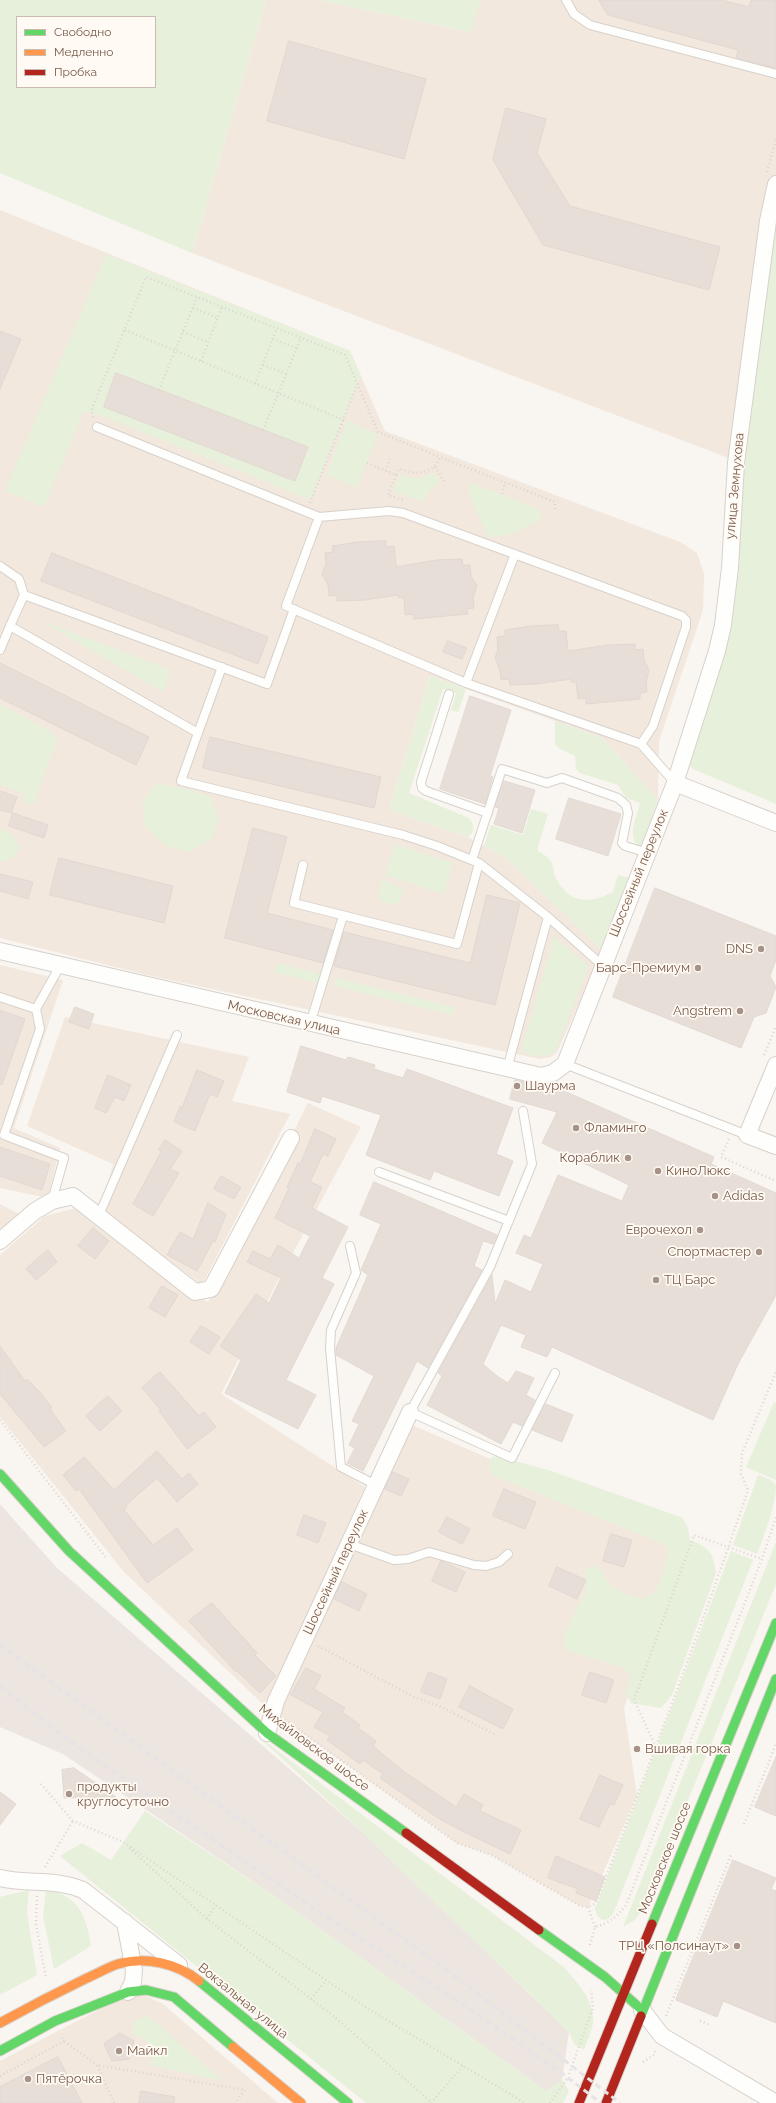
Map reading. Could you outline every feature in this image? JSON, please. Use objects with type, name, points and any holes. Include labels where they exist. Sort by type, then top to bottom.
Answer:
[{"type":"main road","name":"Михайловское шоссе","points":[[0,1474],[69,1551],[267,1733],[586,1963],[624,1993],[642,2010]]},
{"type":"main road","name":"Московское шоссе","points":[[579,2103],[776,1623]]},
{"type":"main road","points":[[606,2103],[776,1679]]},
{"type":"main road","name":"Вокзальная улица","points":[[0,2023],[45,1998],[118,1964],[132,1962],[157,1962],[174,1966],[193,1976],[348,2103]]},
{"type":"main road","points":[[0,2051],[55,2021],[128,1992],[146,1990],[160,1992],[174,1997],[301,2103]]},
{"type":"street","name":"улица Земнухова","points":[[675,783],[717,651],[723,625],[730,568],[736,463],[768,221],[776,184]]},
{"type":"street","points":[[675,783],[776,823]]},
{"type":"street","name":"Шоссейный переулок","points":[[565,1064],[675,783]]},
{"type":"street","name":"Московская улица","points":[[0,951],[310,1024],[541,1076],[553,1073],[565,1064]]},
{"type":"street","points":[[776,1066],[747,1135],[776,1146]]},
{"type":"street","points":[[0,1241],[36,1210],[52,1201],[73,1196],[195,1292],[212,1289],[291,1138]]},
{"type":"street","name":"Шоссейный переулок","points":[[267,1733],[276,1702],[410,1412]]},
{"type":"street","points":[[0,1878],[70,1885],[83,1890],[193,1976]]},
{"type":"street","points":[[125,1922],[132,1962],[133,1982],[128,1992]]},
{"type":"street","points":[[642,2010],[662,2036],[776,2103]]},
{"type":"lane","points":[[566,0],[574,14],[590,25],[776,74]]},
{"type":"lane","points":[[97,427],[319,517],[396,511],[682,616],[686,620],[686,627],[653,726],[641,744]]},
{"type":"lane","points":[[319,517],[286,606],[466,683],[641,744],[675,783]]},
{"type":"lane","points":[[466,683],[515,554]]},
{"type":"lane","points":[[0,566],[19,580],[24,595],[0,650]]},
{"type":"lane","points":[[24,595],[267,684],[294,609]]},
{"type":"lane","points":[[10,626],[198,733]]},
{"type":"lane","points":[[222,668],[181,781],[403,835],[437,846],[475,862],[548,917],[603,966]]},
{"type":"lane","points":[[450,694],[421,782],[422,788],[426,791],[488,813]]},
{"type":"lane","points":[[303,865],[294,903],[458,944],[475,862],[502,769],[547,783],[562,778],[618,798],[626,805],[628,813],[622,843],[625,846],[648,853]]},
{"type":"lane","points":[[310,1024],[343,916]]},
{"type":"lane","points":[[507,1069],[548,917]]},
{"type":"lane","points":[[52,1201],[64,1158],[4,1135],[40,1029],[36,1009],[60,966]]},
{"type":"lane","points":[[0,997],[36,1009]]},
{"type":"lane","points":[[99,1215],[177,1036]]},
{"type":"lane","points":[[565,1064],[747,1135]]},
{"type":"lane","points":[[523,1111],[532,1164],[490,1267],[410,1412],[512,1458],[555,1373]]},
{"type":"lane","points":[[379,1172],[509,1221]]},
{"type":"lane","points":[[350,1246],[356,1274],[331,1330],[330,1348],[341,1467],[376,1485]]},
{"type":"lane","points":[[349,1544],[394,1560],[408,1559],[429,1552],[474,1565],[486,1566],[499,1562],[508,1554]]},
{"type":"path","points":[[97,427],[91,411],[146,277],[345,355],[378,432],[555,502],[555,509]]},
{"type":"path","points":[[159,390],[197,297]]},
{"type":"path","points":[[201,361],[222,307]]},
{"type":"path","points":[[193,308],[218,318]]},
{"type":"path","points":[[255,384],[277,328]]},
{"type":"path","points":[[124,330],[344,420]]},
{"type":"path","points":[[182,332],[208,342]]},
{"type":"path","points":[[264,430],[301,338]]},
{"type":"path","points":[[273,339],[297,348]]},
{"type":"path","points":[[263,365],[287,374]]},
{"type":"path","points":[[306,512],[358,385]]},
{"type":"path","points":[[435,468],[440,457]]},
{"type":"path","points":[[386,471],[390,459]]},
{"type":"path","points":[[367,463],[396,475]]},
{"type":"path","points":[[407,501],[388,495],[399,469],[417,473],[435,468]]},
{"type":"path","points":[[435,468],[446,484]]},
{"type":"path","points":[[502,494],[505,482]]},
{"type":"path","points":[[721,1157],[776,1181]]},
{"type":"path","points":[[284,1719],[457,1843],[491,1856],[580,1906],[588,1907],[596,1903],[656,1748],[729,1548],[748,1490],[741,1474],[742,1453],[776,1372]]},
{"type":"path","points":[[772,1381],[776,1382]]},
{"type":"path","points":[[0,1420],[111,1565]]},
{"type":"path","points":[[595,1927],[608,1924],[626,1905],[762,1559],[776,1517]]},
{"type":"path","points":[[656,1748],[634,1700],[694,1535],[762,1559]]},
{"type":"path","points":[[305,1639],[414,1697],[440,1706],[496,1735]]},
{"type":"path","points":[[744,1824],[776,1744]]},
{"type":"path","points":[[41,1784],[73,1821],[123,1842],[370,2010],[525,2103]]},
{"type":"path","points":[[45,1998],[39,1982],[46,1978],[36,1924],[37,1881],[73,1821]]},
{"type":"path","points":[[123,1842],[207,1919],[338,2019],[431,2103],[463,2066]]},
{"type":"path","points":[[642,2064],[645,2059],[654,2056],[662,2036],[666,2014],[731,1855]]},
{"type":"path","points":[[207,1919],[216,1906]]},
{"type":"path","points":[[586,1963],[595,1927],[588,1907]]},
{"type":"path","points":[[311,1999],[326,1980]]},
{"type":"path","points":[[550,2103],[566,2081],[590,2022],[593,2008],[589,1986]]},
{"type":"path","points":[[700,2020],[710,2025]]},
{"type":"path","points":[[55,2021],[64,2042],[97,2065],[244,2090],[235,2103]]},
{"type":"path","points":[[0,2076],[64,2042]]},
{"type":"path","points":[[97,2065],[114,2103]]},
{"type":"shaded area","points":[[266,0],[319,0],[470,32],[481,0],[776,0],[776,226],[744,464],[192,253]]},
{"type":"shaded area","points":[[0,210],[350,351],[385,431],[680,542],[697,553],[704,574],[703,610],[659,741],[658,800],[602,738],[430,676],[389,810],[468,837],[507,859],[603,951],[557,1052],[551,1057],[540,1059],[151,976],[0,938]]},
{"type":"shaded area","points":[[0,965],[63,980],[14,1128],[60,1148],[48,1198],[0,1188]]},
{"type":"shaded area","points":[[65,1017],[249,1057],[232,1101],[290,1114],[202,1285],[101,1209],[113,1164],[27,1126]]},
{"type":"shaded area","points":[[308,1103],[361,1127],[275,1286],[221,1394],[365,1487],[265,1706],[124,1572],[0,1417],[0,1255],[45,1216],[76,1208],[184,1290],[208,1302]]},
{"type":"shaded area","points":[[0,1204],[23,1216],[0,1235]]},
{"type":"shaded area","points":[[412,1425],[497,1462],[684,1537],[624,1708],[637,1796],[588,1907],[580,1906],[491,1855],[457,1843],[277,1715]]},
{"type":"shaded area","points":[[0,1504],[56,1567],[360,1830],[569,2032],[562,2080],[546,2091],[276,1897],[63,1754],[0,1727]]},
{"type":"shaded area","points":[[135,1991],[163,2004],[278,2103],[0,2103],[0,2061]]},
{"type":"green space","points":[[0,0],[266,0],[192,253],[0,173]]},
{"type":"green space","points":[[319,0],[481,0],[471,32]]},
{"type":"green space","points":[[776,226],[776,804],[693,769],[688,765],[741,491]]},
{"type":"green space","points":[[106,254],[350,351],[361,376],[311,500],[100,415],[84,411],[44,507],[5,491]],"holes":[[[116,373],[295,480],[104,407]]]},
{"type":"green space","points":[[347,421],[378,434],[357,487],[326,475]]},
{"type":"green space","points":[[434,473],[440,482],[430,490],[423,502],[393,491],[400,475],[418,479]]},
{"type":"green space","points":[[472,483],[539,509],[542,516],[533,524],[517,531],[500,536],[488,537],[467,489]]},
{"type":"green space","points":[[39,620],[171,670],[163,692]]},
{"type":"green space","points":[[430,676],[466,689],[458,712],[451,710],[456,693],[443,689],[409,793],[469,818],[472,823],[473,831],[468,837],[389,810]]},
{"type":"green space","points":[[0,704],[53,733],[57,741],[34,803],[26,804],[23,793],[0,785]]},
{"type":"green space","points":[[555,721],[602,738],[658,800],[641,847],[636,844],[633,833],[633,827],[640,803],[626,798],[618,785],[580,773],[576,769],[575,756],[560,749],[555,744]]},
{"type":"green space","points":[[157,784],[184,788],[211,797],[219,820],[211,839],[189,852],[166,846],[144,826],[143,800]]},
{"type":"green space","points":[[531,809],[548,814],[537,850],[550,860],[556,878],[568,894],[581,900],[596,899],[613,892],[618,875],[630,878],[603,951],[507,859],[484,846],[491,825],[523,835]]},
{"type":"green space","points":[[0,829],[13,836],[20,847],[14,857],[0,862]]},
{"type":"green space","points":[[395,844],[453,863],[444,894],[385,875]]},
{"type":"green space","points":[[382,879],[404,889],[399,903],[395,905],[377,899]]},
{"type":"green space","points":[[554,937],[589,966],[555,1052],[548,1055],[531,1056],[522,1049]]},
{"type":"green space","points":[[277,963],[320,974],[318,983],[274,972]]},
{"type":"green space","points":[[336,978],[455,1007],[453,1015],[334,986]]},
{"type":"green space","points":[[774,1402],[776,1403],[776,1480],[746,1467]]},
{"type":"green space","points":[[498,1456],[551,1471],[683,1518],[688,1528],[690,1540],[706,1548],[712,1555],[716,1573],[672,1695],[661,1708],[631,1703],[626,1693],[630,1677],[624,1668],[569,1651],[564,1646],[563,1638],[587,1587],[585,1570],[594,1565],[602,1571],[610,1586],[632,1596],[646,1598],[652,1595],[659,1583],[668,1555],[668,1548],[664,1544],[492,1475],[489,1468],[490,1462],[492,1457]]},
{"type":"green space","points":[[758,1475],[771,1480],[776,1486],[772,1511],[757,1554],[733,1545]]},
{"type":"green space","points":[[776,1542],[776,1584],[645,1906],[635,1920],[623,1927]]},
{"type":"green space","points":[[731,1551],[753,1560],[613,1914],[608,1919],[602,1920],[597,1915],[595,1909]]},
{"type":"green space","points":[[254,1733],[565,1968],[585,1993],[593,2015],[591,2033],[584,2050],[574,2044],[569,2032],[360,1830]]},
{"type":"green space","points":[[145,1811],[276,1897],[546,2091],[562,2080],[569,2091],[563,2103],[366,2103],[60,1856],[82,1843],[111,1860]]},
{"type":"green space","points":[[46,1889],[57,1892],[74,1902],[84,1916],[91,1946],[54,1969],[43,1916]]},
{"type":"green space","points":[[29,1890],[27,1913],[37,1975],[0,1995],[0,1897]]},
{"type":"green space","points":[[146,2016],[151,2018],[223,2081],[150,2065],[153,2054],[148,2042],[133,2033],[132,2023]]},
{"type":"building","points":[[599,0],[722,0],[749,7],[751,0],[776,0],[776,68],[736,58],[738,50],[608,15]]},
{"type":"building","points":[[289,41],[426,79],[404,159],[267,121]]},
{"type":"building","points":[[506,108],[546,119],[537,153],[570,206],[720,247],[709,290],[543,245],[493,160]]},
{"type":"building","points":[[0,331],[21,339],[0,389]]},
{"type":"building","points":[[116,373],[308,447],[295,481],[104,407]]},
{"type":"building","points":[[386,541],[386,547],[394,546],[396,567],[436,560],[462,559],[463,565],[470,565],[471,576],[477,586],[473,597],[474,608],[467,609],[468,614],[414,619],[413,614],[405,615],[404,597],[399,598],[398,595],[365,600],[337,601],[337,595],[329,596],[328,585],[322,574],[326,564],[325,553],[333,552],[332,546],[358,542]]},
{"type":"building","points":[[52,553],[268,637],[258,664],[41,581]]},
{"type":"building","points":[[558,625],[559,631],[566,631],[568,651],[608,645],[635,644],[635,650],[643,649],[644,660],[649,670],[646,682],[647,692],[640,693],[640,699],[586,704],[586,698],[578,699],[576,682],[571,682],[571,679],[537,684],[510,685],[509,679],[501,680],[500,670],[495,658],[498,649],[497,637],[505,636],[505,630],[531,626]]},
{"type":"building","points":[[448,641],[467,648],[462,659],[443,652]]},
{"type":"building","points":[[0,663],[149,737],[136,765],[0,698]]},
{"type":"building","points":[[470,696],[511,710],[490,776],[493,777],[485,804],[440,789]]},
{"type":"building","points":[[210,737],[381,777],[374,808],[203,768]]},
{"type":"building","points":[[504,781],[535,790],[522,833],[494,824],[499,808],[495,807]]},
{"type":"building","points":[[0,791],[17,797],[11,813],[0,810]]},
{"type":"building","points":[[569,798],[621,814],[608,856],[556,839]]},
{"type":"building","points":[[13,813],[48,825],[44,838],[9,826]]},
{"type":"building","points":[[253,828],[287,837],[267,913],[333,930],[323,963],[225,938]]},
{"type":"building","points":[[59,858],[173,886],[164,923],[50,895]]},
{"type":"building","points":[[0,874],[33,882],[28,899],[0,891]]},
{"type":"building","name":"Барс-Премиум","points":[[655,888],[776,936],[776,960],[770,976],[776,987],[766,1013],[754,1017],[741,1048],[613,997]]},
{"type":"building","points":[[487,895],[520,903],[495,1005],[334,966],[344,932],[470,963]]},
{"type":"building","points":[[75,1007],[94,1014],[89,1029],[69,1022]]},
{"type":"building","points":[[0,1010],[25,1019],[2,1085],[0,1084]]},
{"type":"building","points":[[301,1046],[346,1060],[348,1057],[375,1065],[374,1069],[403,1078],[407,1069],[513,1108],[496,1154],[513,1161],[499,1196],[434,1171],[430,1180],[366,1155],[381,1115],[322,1096],[320,1103],[287,1092]]},
{"type":"building","points":[[197,1070],[224,1081],[217,1097],[210,1094],[195,1131],[174,1122],[180,1106],[182,1107]]},
{"type":"building","points":[[108,1075],[131,1085],[124,1101],[115,1097],[106,1113],[95,1108]]},
{"type":"building","name":"ТЦ Барс","points":[[515,1080],[564,1091],[714,1157],[711,1164],[776,1193],[776,1295],[738,1364],[713,1420],[552,1347],[547,1357],[521,1347],[526,1335],[501,1325],[483,1364],[508,1383],[516,1371],[534,1378],[526,1395],[535,1400],[522,1426],[513,1422],[501,1444],[427,1405],[442,1376],[438,1373],[492,1275],[495,1304],[505,1280],[531,1292],[543,1264],[516,1253],[524,1235],[531,1238],[558,1175],[622,1201],[629,1185],[542,1143],[557,1112],[510,1099]]},
{"type":"building","points":[[315,1129],[336,1139],[328,1156],[323,1154],[310,1182],[322,1187],[312,1208],[348,1227],[322,1278],[334,1284],[286,1380],[316,1395],[298,1429],[225,1393],[241,1360],[220,1346],[256,1294],[269,1303],[281,1278],[247,1262],[253,1251],[270,1259],[278,1245],[299,1258],[310,1236],[275,1218],[289,1188],[287,1187],[298,1163],[300,1164]]},
{"type":"building","points":[[165,1140],[182,1151],[170,1169],[179,1173],[153,1216],[133,1204],[161,1152],[159,1150]]},
{"type":"building","points":[[0,1147],[50,1164],[42,1190],[0,1176]]},
{"type":"building","points":[[221,1176],[241,1187],[234,1199],[214,1189]]},
{"type":"building","points":[[374,1182],[497,1235],[493,1244],[483,1241],[474,1266],[482,1270],[428,1368],[417,1361],[363,1471],[347,1463],[355,1448],[349,1445],[359,1424],[352,1421],[374,1376],[336,1355],[336,1348],[368,1275],[361,1270],[381,1224],[360,1215]]},
{"type":"building","points":[[208,1203],[226,1214],[215,1242],[213,1241],[197,1271],[167,1255],[180,1232],[193,1239]]},
{"type":"building","points":[[93,1228],[109,1241],[95,1259],[78,1246]]},
{"type":"building","points":[[48,1250],[57,1262],[36,1280],[26,1269]]},
{"type":"building","points":[[162,1286],[178,1295],[165,1317],[149,1308]]},
{"type":"building","points":[[201,1326],[220,1337],[209,1354],[190,1342]]},
{"type":"building","points":[[0,1346],[25,1381],[27,1379],[41,1393],[52,1408],[50,1409],[66,1431],[44,1447],[0,1394]]},
{"type":"building","points":[[160,1372],[199,1416],[204,1412],[216,1427],[187,1449],[159,1411],[161,1410],[142,1388]]},
{"type":"building","points":[[108,1396],[122,1411],[100,1431],[86,1416]]},
{"type":"building","points":[[546,1404],[573,1415],[562,1442],[532,1430]]},
{"type":"building","points":[[157,1451],[182,1479],[189,1473],[198,1484],[177,1502],[157,1478],[126,1505],[127,1507],[124,1510],[153,1545],[177,1528],[193,1550],[147,1583],[79,1489],[76,1491],[63,1475],[84,1457],[114,1490]]},
{"type":"building","points":[[393,1472],[409,1479],[401,1496],[385,1489]]},
{"type":"building","points":[[504,1489],[536,1502],[525,1529],[493,1516]]},
{"type":"building","points":[[304,1515],[326,1523],[318,1543],[297,1535]]},
{"type":"building","points":[[447,1517],[470,1529],[462,1544],[439,1532]]},
{"type":"building","points":[[611,1534],[632,1540],[624,1567],[603,1561]]},
{"type":"building","points":[[441,1561],[465,1572],[456,1592],[432,1581]]},
{"type":"building","points":[[557,1567],[586,1580],[577,1599],[549,1586]]},
{"type":"building","points":[[342,1582],[367,1594],[359,1611],[334,1599]]},
{"type":"building","points":[[212,1603],[257,1653],[255,1655],[276,1676],[260,1693],[237,1671],[236,1672],[189,1621]]},
{"type":"building","points":[[306,1668],[321,1676],[314,1689],[345,1708],[342,1712],[360,1725],[358,1728],[376,1741],[373,1746],[403,1771],[456,1807],[464,1794],[483,1805],[480,1811],[521,1830],[510,1854],[438,1818],[380,1778],[383,1774],[363,1760],[360,1764],[327,1740],[330,1736],[314,1727],[323,1712],[291,1695]]},
{"type":"building","points":[[429,1672],[447,1679],[440,1699],[421,1692]]},
{"type":"building","points":[[590,1672],[614,1680],[606,1703],[582,1695]]},
{"type":"building","points":[[470,1686],[513,1709],[503,1729],[459,1707]]},
{"type":"building","points":[[776,1757],[776,1816],[755,1807]]},
{"type":"building","points":[[74,1768],[116,1797],[64,1798],[62,1770]]},
{"type":"building","points":[[600,1775],[623,1785],[614,1805],[610,1804],[599,1827],[580,1819]]},
{"type":"building","points":[[0,1792],[16,1804],[0,1825]]},
{"type":"building","points":[[556,1856],[605,1877],[596,1901],[576,1893],[578,1889],[548,1878]]},
{"type":"building","name":"ТРЦ «Полсинаут»","points":[[733,1860],[776,1878],[771,1889],[776,1891],[776,2023],[723,2001],[717,2017],[676,2000]]},
{"type":"building","name":"Майкл","points":[[120,2033],[134,2041],[129,2059],[112,2061],[104,2044]]},
{"type":"building","points":[[58,2057],[82,2103],[0,2103],[0,2087]]},
{"type":"building","points":[[141,2091],[175,2097],[174,2103],[139,2103]]},
{"type":"railway","points":[[0,1645],[445,1969],[620,2103]]},
{"type":"railway","points":[[0,1686],[64,1737],[307,1904],[456,2000],[555,2068],[601,2103]]},
{"type":"traffic: fast","points":[[0,1474],[69,1551],[267,1733],[406,1833]]},
{"type":"traffic: fast","points":[[652,1924],[776,1623]]},
{"type":"traffic: fast","points":[[641,2016],[776,1679]]},
{"type":"traffic: fast","points":[[539,1930],[605,1977],[642,2010]]},
{"type":"traffic: fast","points":[[199,1981],[348,2103]]},
{"type":"traffic: fast","points":[[0,2051],[55,2021],[128,1992],[146,1990],[174,1997],[233,2047]]},
{"type":"traffic: slow","points":[[0,2023],[54,1994],[118,1964],[139,1961],[160,1963],[181,1970],[199,1981]]},
{"type":"traffic: slow","points":[[233,2047],[301,2103]]},
{"type":"traffic: jam","points":[[406,1833],[539,1930]]},
{"type":"traffic: jam","points":[[579,2103],[652,1924]]},
{"type":"traffic: jam","points":[[606,2103],[641,2016]]},
{"type":"place","name":"DNS","points":[[761,949]]},
{"type":"place","name":"Барс-Премиум","points":[[698,968]]},
{"type":"place","name":"Angstrem","points":[[740,1011]]},
{"type":"place","name":"Шаурма","points":[[517,1086]]},
{"type":"place","name":"Фламинго","points":[[576,1128]]},
{"type":"place","name":"Кораблик","points":[[628,1158]]},
{"type":"place","name":"КиноЛюкс","points":[[658,1171]]},
{"type":"place","name":"Adidas","points":[[715,1196]]},
{"type":"place","name":"Еврочехол","points":[[700,1230]]},
{"type":"place","name":"Спортмастер","points":[[759,1252]]},
{"type":"place","name":"ТЦ Барс","points":[[656,1280]]},
{"type":"place","name":"Вшивая горка","points":[[637,1749]]},
{"type":"place","name":"продукты круглосуточно","points":[[69,1794]]},
{"type":"place","name":"ТРЦ «Полсинаут»","points":[[737,1946]]},
{"type":"place","name":"Майкл","points":[[119,2051]]},
{"type":"place","name":"Пятёрочка","points":[[28,2079]]}]
